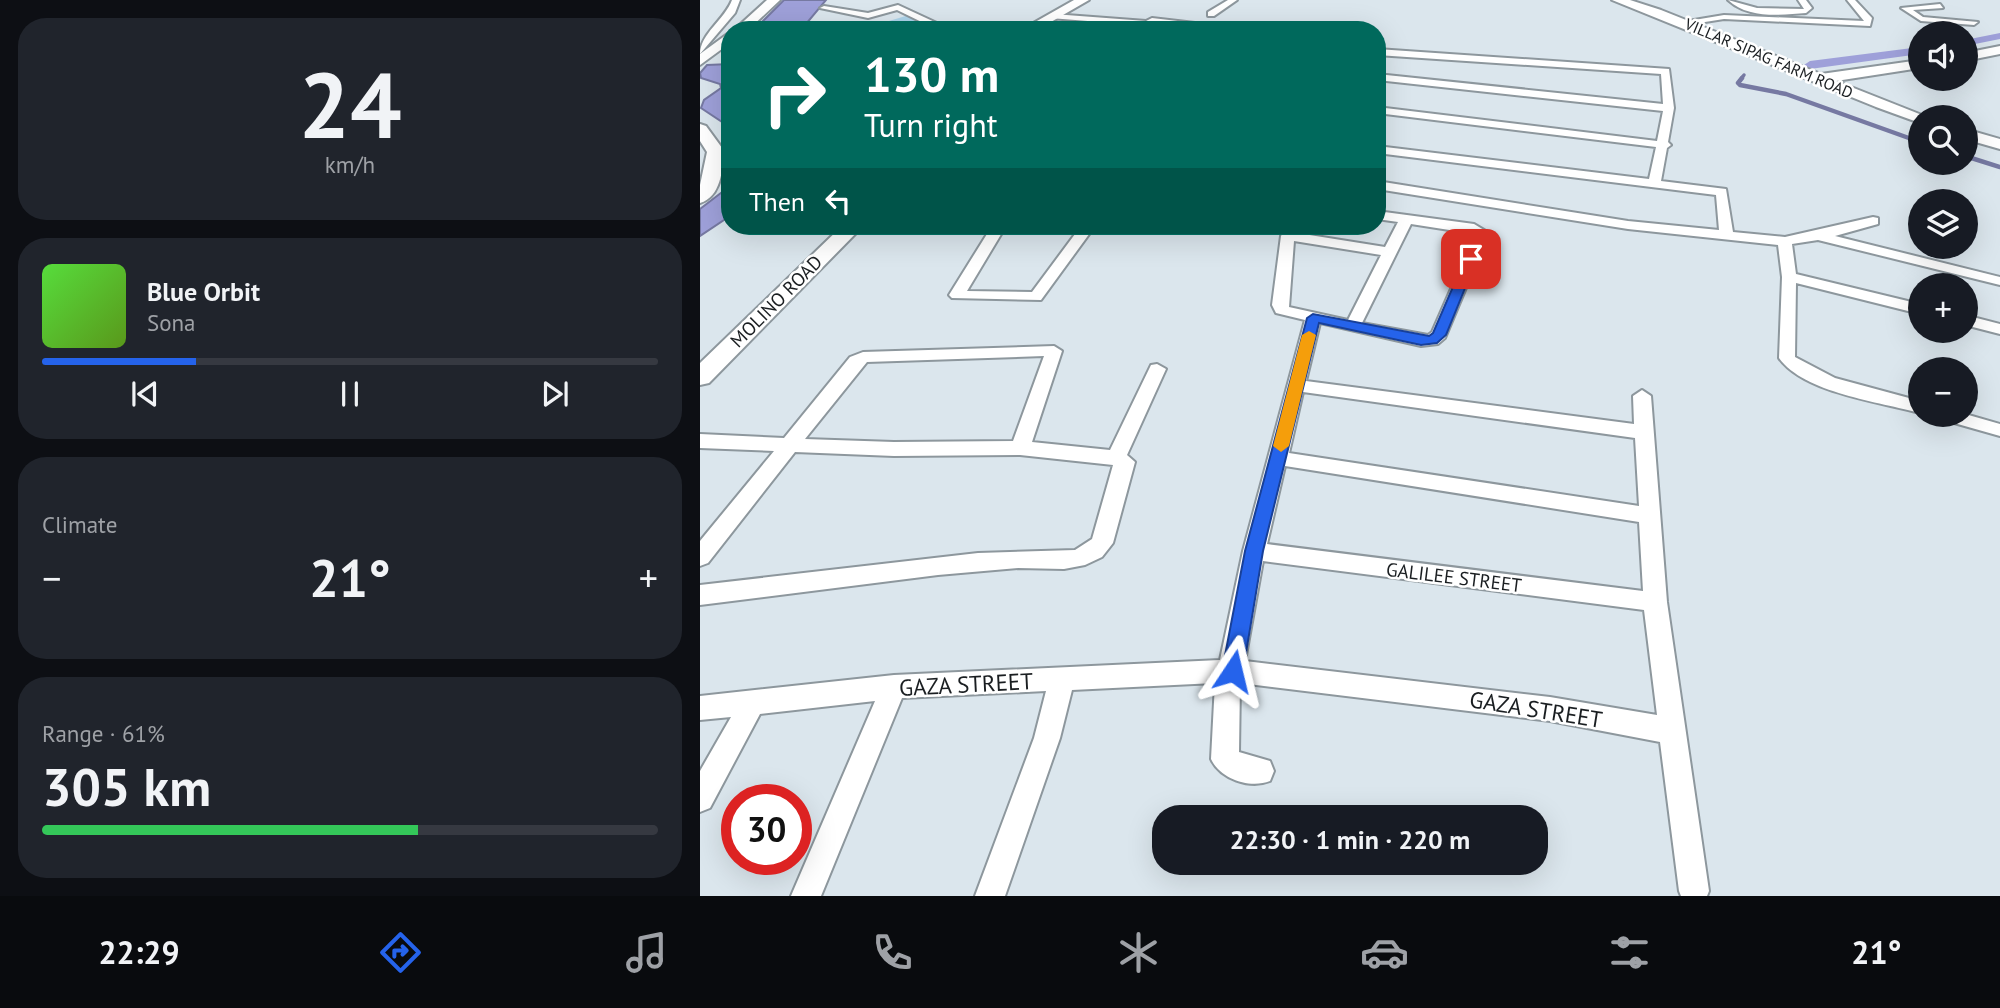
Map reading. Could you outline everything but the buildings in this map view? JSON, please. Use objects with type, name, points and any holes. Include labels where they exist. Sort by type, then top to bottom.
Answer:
[{"type":"main road","points":[[751,21],[774,0]]},
{"type":"main road","points":[[1044,21],[1083,0]]},
{"type":"main road","name":"VILLAR SIPAG FARM ROAD","points":[[1618,0],[1686,22],[1817,79],[1908,113]]},
{"type":"main road","points":[[700,61],[721,44]]},
{"type":"main road","points":[[1978,54],[2000,50]]},
{"type":"main road","points":[[1817,79],[1908,66]]},
{"type":"main road","points":[[700,129],[716,152],[711,183],[700,197]]},
{"type":"main road","points":[[1978,138],[2000,144]]},
{"type":"main road","name":"MOLINO ROAD","points":[[700,377],[844,235]]},
{"type":"street","points":[[724,21],[736,0]]},
{"type":"street","points":[[1211,14],[1233,0]]},
{"type":"street","points":[[1732,0],[1749,9],[1806,11],[1808,8],[1802,0]]},
{"type":"street","points":[[1686,22],[1724,17],[1867,23],[1869,20],[1851,0]]},
{"type":"street","points":[[1932,0],[1976,21],[1925,20],[1905,8],[1940,6]]},
{"type":"street","points":[[824,8],[868,16],[898,7],[927,21]]},
{"type":"street","points":[[1053,16],[1118,21]]},
{"type":"street","points":[[700,51],[721,25]]},
{"type":"street","points":[[1386,53],[1538,78],[1669,108]]},
{"type":"street","points":[[1386,78],[1538,78],[1666,71],[1669,108],[1665,145],[1655,182]]},
{"type":"street","points":[[1386,111],[1665,145]]},
{"type":"street","points":[[1386,150],[1722,192],[1726,235]]},
{"type":"street","points":[[1386,186],[1628,225],[1785,241],[1818,236],[1873,221]]},
{"type":"street","points":[[1290,235],[1280,305],[1289,314],[1432,340],[1439,335],[1482,233],[1480,230],[1386,216]]},
{"type":"street","points":[[1352,327],[1406,219]]},
{"type":"street","points":[[994,235],[957,295],[1036,297],[1082,235]]},
{"type":"street","points":[[1310,235],[1391,252]]},
{"type":"street","points":[[1818,236],[2000,281]]},
{"type":"street","points":[[1785,241],[1790,277],[1787,358],[1792,365],[1823,379],[1908,404]]},
{"type":"street","points":[[1790,277],[1908,306]]},
{"type":"street","points":[[1260,771],[1235,766],[1225,759],[1225,697],[1233,671],[1254,551],[1313,318]]},
{"type":"street","points":[[1978,323],[2000,328]]},
{"type":"street","points":[[700,558],[856,361],[863,357],[1054,351],[1020,449]]},
{"type":"street","points":[[1116,458],[1157,369]]},
{"type":"street","points":[[1296,385],[1642,432]]},
{"type":"street","points":[[1643,396],[1642,432],[1655,602],[1694,891]]},
{"type":"street","points":[[1978,424],[2000,430]]},
{"type":"street","points":[[700,441],[894,449],[1020,449],[1116,458],[1125,462],[1102,543],[1094,555],[1081,560],[1019,559],[700,595]]},
{"type":"street","points":[[1278,458],[1648,515]]},
{"type":"street","name":"GALILEE STREET","points":[[1254,551],[1655,602]]},
{"type":"street","name":"GAZA STREET","points":[[700,708],[894,687],[1233,671],[1550,709],[1673,731]]},
{"type":"street","points":[[990,896],[1047,738],[1062,679]]},
{"type":"street","points":[[806,896],[894,687]]},
{"type":"street","points":[[700,798],[753,702]]},
{"type":"shaded area","points":[[909,15],[925,21],[889,21]]},
{"type":"water","points":[[784,0],[826,0],[808,21],[763,21]]},
{"type":"water","points":[[721,64],[721,88],[720,84],[701,78],[700,73],[707,65]]},
{"type":"water","points":[[721,88],[721,121],[701,108],[704,100]]},
{"type":"water","points":[[721,193],[721,222],[700,236],[700,209]]},
{"type":"waterway","points":[[1978,40],[2000,36]]},
{"type":"waterway","points":[[1810,65],[1908,52]]},
{"type":"waterway","points":[[1741,79],[1744,75]]},
{"type":"waterway","points":[[1742,78],[1738,83],[1740,85],[1786,94],[1908,138]]},
{"type":"waterway","points":[[1978,160],[2000,167]]},
{"type":"slow traffic","points":[[1281,446],[1309,335]]},
{"type":"route","points":[[1233,671],[1254,551],[1313,318],[1421,341],[1432,340],[1439,335],[1471,259]]}]
